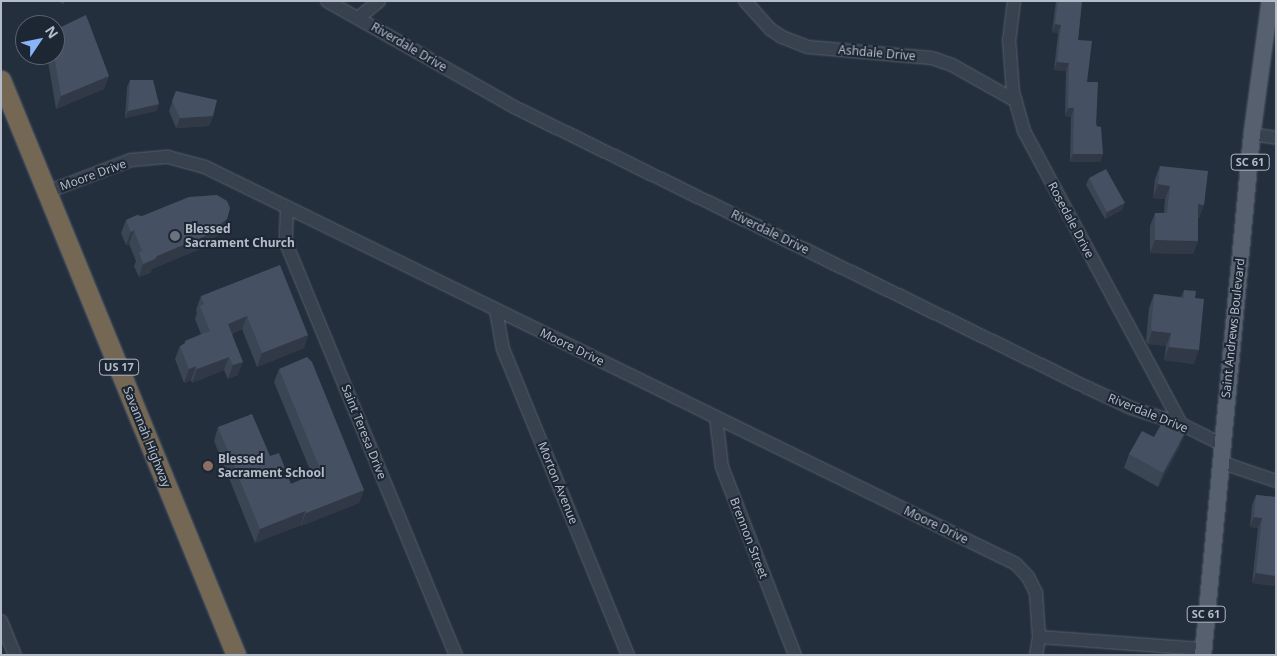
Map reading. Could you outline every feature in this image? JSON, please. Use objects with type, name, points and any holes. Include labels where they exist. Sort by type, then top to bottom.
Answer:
[{"type":"highway","name":"Savannah Highway","points":[[1,80],[236,655]]},
{"type":"main road","name":"Saint Andrews Boulevard","points":[[1203,652],[1221,444],[1252,134],[1270,1]]},
{"type":"street","name":"Riverdale Drive","points":[[327,1],[514,107],[1086,387],[1131,408],[1180,424],[1221,444]]},
{"type":"street","points":[[358,18],[379,1]]},
{"type":"street","name":"Ashdale Drive","points":[[745,1],[770,29],[782,38],[808,47],[932,58],[952,65],[1016,101]]},
{"type":"street","name":"Rosedale Drive","points":[[1014,1],[1009,39],[1016,101],[1024,131],[1180,424]]},
{"type":"street","points":[[1252,134],[1276,138]]},
{"type":"street","name":"Moore Drive","points":[[47,192],[131,160],[168,157],[205,167],[1016,564],[1028,577],[1036,593],[1039,637],[1036,655]]},
{"type":"street","name":"Saint Teresa Drive","points":[[287,207],[286,243],[456,655]]},
{"type":"street","name":"Morton Avenue","points":[[496,310],[503,349],[628,655]]},
{"type":"street","name":"Brennon Street","points":[[716,417],[722,467],[794,655]]},
{"type":"street","points":[[1220,462],[1276,481]]},
{"type":"street","points":[[1,621],[15,655]]},
{"type":"street","points":[[1039,637],[1203,652]]},
{"type":"building","points":[[1058,1],[1082,1],[1078,40],[1092,41],[1087,82],[1098,82],[1096,126],[1101,127],[1103,154],[1073,154],[1074,108],[1068,108],[1069,63],[1057,62],[1061,25],[1055,24]]},
{"type":"building","points":[[86,15],[109,76],[61,96],[56,65],[65,65],[65,25]]},
{"type":"building","points":[[130,80],[153,80],[159,104],[128,111]]},
{"type":"building","points":[[176,91],[217,100],[213,116],[180,118],[172,101]]},
{"type":"building","points":[[1160,166],[1208,171],[1204,205],[1198,204],[1198,241],[1155,240],[1155,213],[1167,213],[1170,186],[1158,184]]},
{"type":"building","points":[[1106,169],[1125,203],[1107,212],[1089,178]]},
{"type":"building","points":[[217,195],[227,201],[230,208],[227,219],[205,236],[157,256],[155,259],[143,264],[139,252],[142,251],[134,230],[131,232],[126,220],[137,215],[142,216],[189,197]]},
{"type":"building","points":[[280,265],[308,335],[262,353],[247,316],[228,324],[243,362],[233,365],[229,357],[197,369],[196,366],[189,369],[180,346],[186,343],[185,341],[210,331],[200,306],[204,304],[201,296]]},
{"type":"building","points":[[1184,290],[1196,291],[1195,298],[1204,299],[1199,350],[1169,347],[1171,333],[1152,331],[1151,328],[1154,294],[1184,298]]},
{"type":"building","points":[[307,357],[312,362],[364,490],[260,529],[218,427],[252,414],[270,456],[279,453],[291,484],[321,471],[279,369]]},
{"type":"building","points":[[1164,419],[1186,431],[1163,473],[1129,454],[1142,431],[1154,437]]},
{"type":"building","points":[[1256,495],[1276,497],[1276,576],[1256,573],[1262,518],[1254,517]]},
{"type":"place","name":"Blessed Sacrament Church","points":[[175,236]]},
{"type":"place","name":"Blessed Sacrament School","points":[[208,466]]}]
